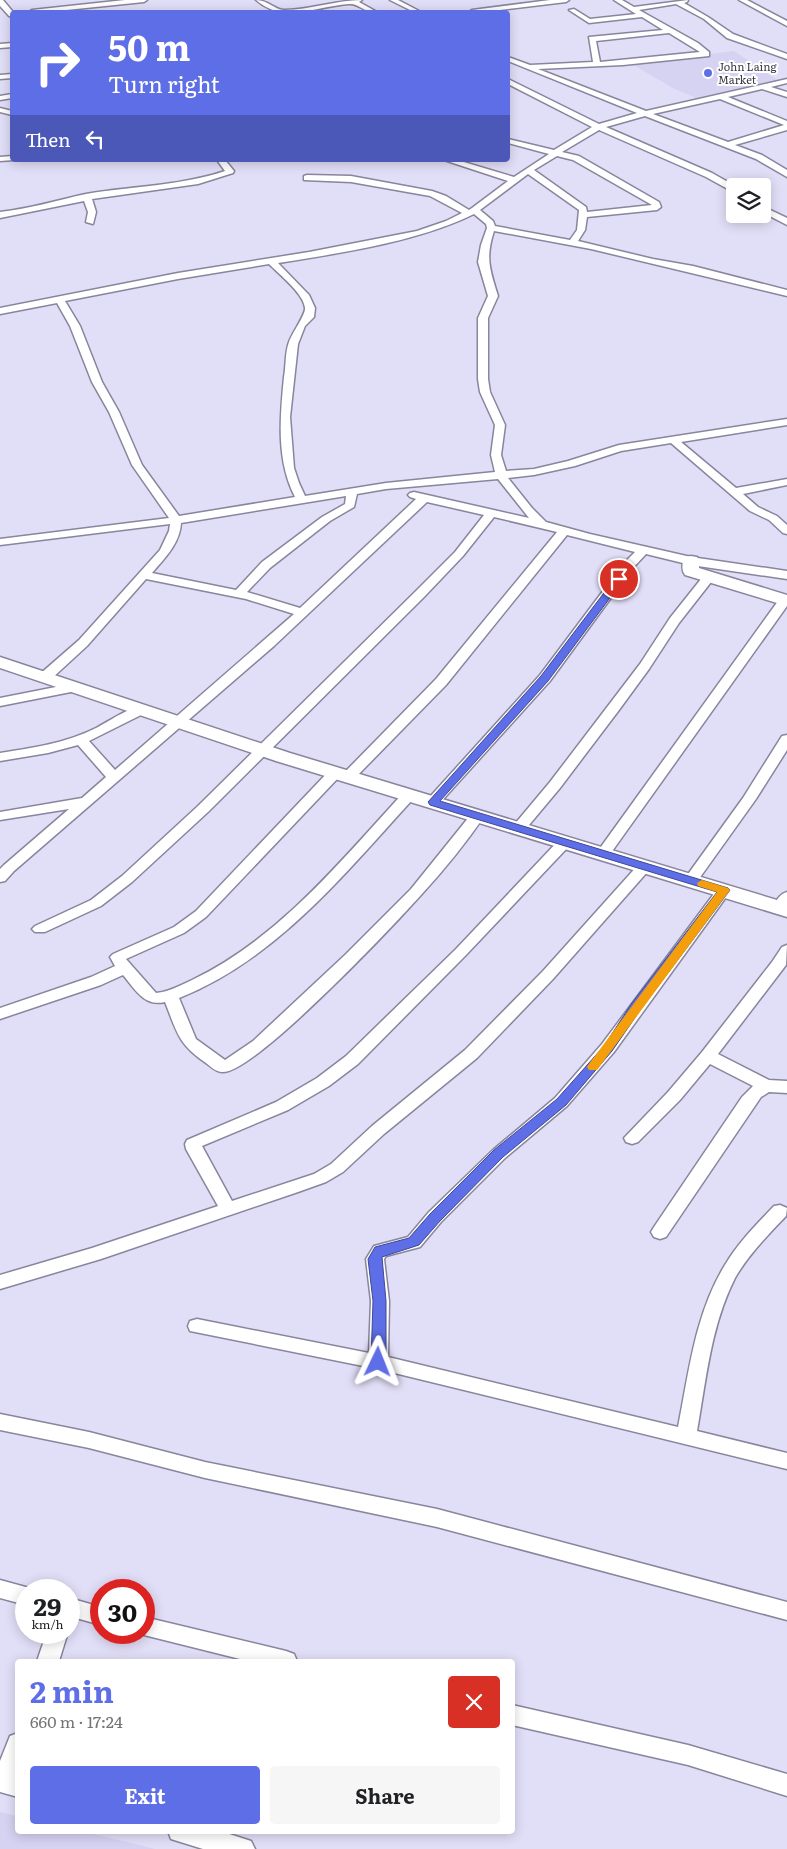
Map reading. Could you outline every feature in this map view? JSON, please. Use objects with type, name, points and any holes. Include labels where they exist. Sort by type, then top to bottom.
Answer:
[{"type":"street","points":[[44,0],[52,10],[144,0]]},
{"type":"street","points":[[259,0],[276,10]]},
{"type":"street","points":[[297,10],[355,0],[371,10]]},
{"type":"street","points":[[393,0],[414,10]]},
{"type":"street","points":[[488,10],[566,0]]},
{"type":"street","points":[[526,68],[598,65],[706,54],[695,45],[617,0]]},
{"type":"street","points":[[632,9],[691,0]]},
{"type":"street","points":[[742,0],[787,24]]},
{"type":"street","points":[[0,1],[10,13]]},
{"type":"street","points":[[676,2],[706,18],[730,36],[787,57]]},
{"type":"street","points":[[572,10],[589,21],[643,15]]},
{"type":"street","points":[[598,65],[592,39],[670,32]]},
{"type":"street","points":[[510,60],[644,114],[759,157],[787,174]]},
{"type":"street","points":[[0,311],[178,276],[272,262],[419,233],[449,223],[472,211],[528,170],[599,126],[787,81]]},
{"type":"street","points":[[510,82],[569,114],[709,174],[726,184]]},
{"type":"street","points":[[763,87],[787,95]]},
{"type":"street","points":[[722,97],[787,126]]},
{"type":"street","points":[[0,110],[10,117]]},
{"type":"street","points":[[727,145],[787,126]]},
{"type":"street","points":[[510,141],[585,162],[624,187],[656,204],[657,207],[582,215]]},
{"type":"street","points":[[0,214],[34,210],[86,198],[171,185],[228,173],[230,171],[223,162]]},
{"type":"street","points":[[455,162],[515,180]]},
{"type":"street","points":[[528,170],[583,209],[581,230],[573,242]]},
{"type":"street","points":[[308,178],[351,179],[432,194],[472,211],[490,223],[491,228],[484,255],[486,276],[493,296],[484,314],[483,379],[490,405],[500,425],[496,455],[502,477],[542,524]]},
{"type":"street","points":[[86,198],[91,205],[90,222]]},
{"type":"street","points":[[771,213],[787,222]]},
{"type":"street","points":[[491,228],[573,242],[653,262],[702,271],[787,293]]},
{"type":"street","points":[[272,262],[306,297],[310,308],[309,317],[301,325],[292,344],[285,417],[289,468],[293,483],[302,500]]},
{"type":"street","points":[[45,677],[78,649],[165,551],[175,531],[176,520],[137,465],[114,412],[97,382],[75,326],[60,300]]},
{"type":"street","points":[[0,542],[176,520],[386,486],[502,477],[559,467],[619,448],[787,422]]},
{"type":"street","points":[[672,439],[754,509],[773,518],[787,531]]},
{"type":"street","points":[[733,492],[787,482]]},
{"type":"street","points":[[386,486],[424,498],[542,524],[692,561],[787,576]]},
{"type":"street","points":[[239,594],[266,565],[326,519],[350,505],[352,491]]},
{"type":"street","points":[[3,872],[303,613],[381,536],[424,498]]},
{"type":"street","points":[[40,929],[96,903],[116,888],[263,750],[459,554],[491,514]]},
{"type":"street","points":[[409,795],[337,874],[274,933],[201,983],[170,995],[154,998],[118,961],[118,957],[179,930],[201,914],[241,874],[297,811],[341,775],[453,669],[490,619],[564,530]]},
{"type":"street","points":[[433,802],[545,678],[628,566],[643,550]]},
{"type":"street","points":[[604,854],[762,630],[786,601],[691,571],[692,561]]},
{"type":"street","points":[[143,575],[239,594],[303,613]]},
{"type":"street","points":[[519,828],[555,785],[614,708],[645,666],[678,615],[709,577]]},
{"type":"street","points":[[0,662],[71,688],[341,775],[478,815],[644,867],[784,905]]},
{"type":"street","points":[[0,702],[71,688]]},
{"type":"street","points":[[0,757],[52,748],[81,740],[140,710]]},
{"type":"street","points":[[691,880],[749,800],[787,739]]},
{"type":"street","points":[[81,740],[114,777]]},
{"type":"street","points":[[0,816],[84,802]]},
{"type":"street","points":[[170,995],[189,1041],[195,1048],[223,1067],[232,1066],[253,1051],[355,955],[416,891],[478,815]]},
{"type":"street","points":[[228,1209],[193,1144],[282,1106],[323,1082],[352,1060],[462,952],[565,842]]},
{"type":"street","points":[[0,1282],[95,1254],[320,1178],[337,1168],[378,1130],[470,1054],[501,1025],[600,918],[644,867]]},
{"type":"street","points":[[378,1362],[380,1301],[376,1254],[380,1251],[414,1242],[435,1218],[499,1154],[561,1102],[608,1048],[724,890]]},
{"type":"street","points":[[632,1138],[674,1096],[708,1056],[778,965],[787,950]]},
{"type":"street","points":[[0,1014],[96,981],[125,968]]},
{"type":"street","points":[[708,1056],[766,1086],[787,1087]]},
{"type":"street","points":[[660,1232],[748,1101],[755,1093],[766,1086]]},
{"type":"street","points":[[686,1437],[709,1326],[719,1294],[728,1275],[744,1253],[780,1211]]},
{"type":"street","points":[[197,1326],[378,1362],[787,1460]]},
{"type":"street","points":[[0,1422],[89,1440],[214,1472],[437,1518],[787,1611]]},
{"type":"street","points":[[0,1589],[15,1593]]},
{"type":"street","points":[[155,1629],[278,1659]]},
{"type":"street","points":[[49,1659],[54,1644]]},
{"type":"street","points":[[515,1716],[688,1755],[787,1785]]},
{"type":"street","points":[[7,1783],[15,1753]]},
{"type":"street","points":[[190,1834],[243,1849]]},
{"type":"shaded area","name":"John Laing Market","points":[[734,51],[779,81],[743,88],[701,100],[673,88],[632,64]]},
{"type":"shaded area","points":[[0,1812],[15,1816],[15,1834],[93,1834],[155,1849],[0,1849]]},
{"type":"slow traffic","points":[[593,1067],[724,890],[702,883]]},
{"type":"place","name":"John Laing Market","points":[[708,73]]},
{"type":"route","points":[[378,1362],[380,1301],[376,1254],[380,1251],[414,1242],[435,1218],[499,1154],[561,1102],[584,1078],[724,890],[433,802],[545,678],[619,579]]}]
